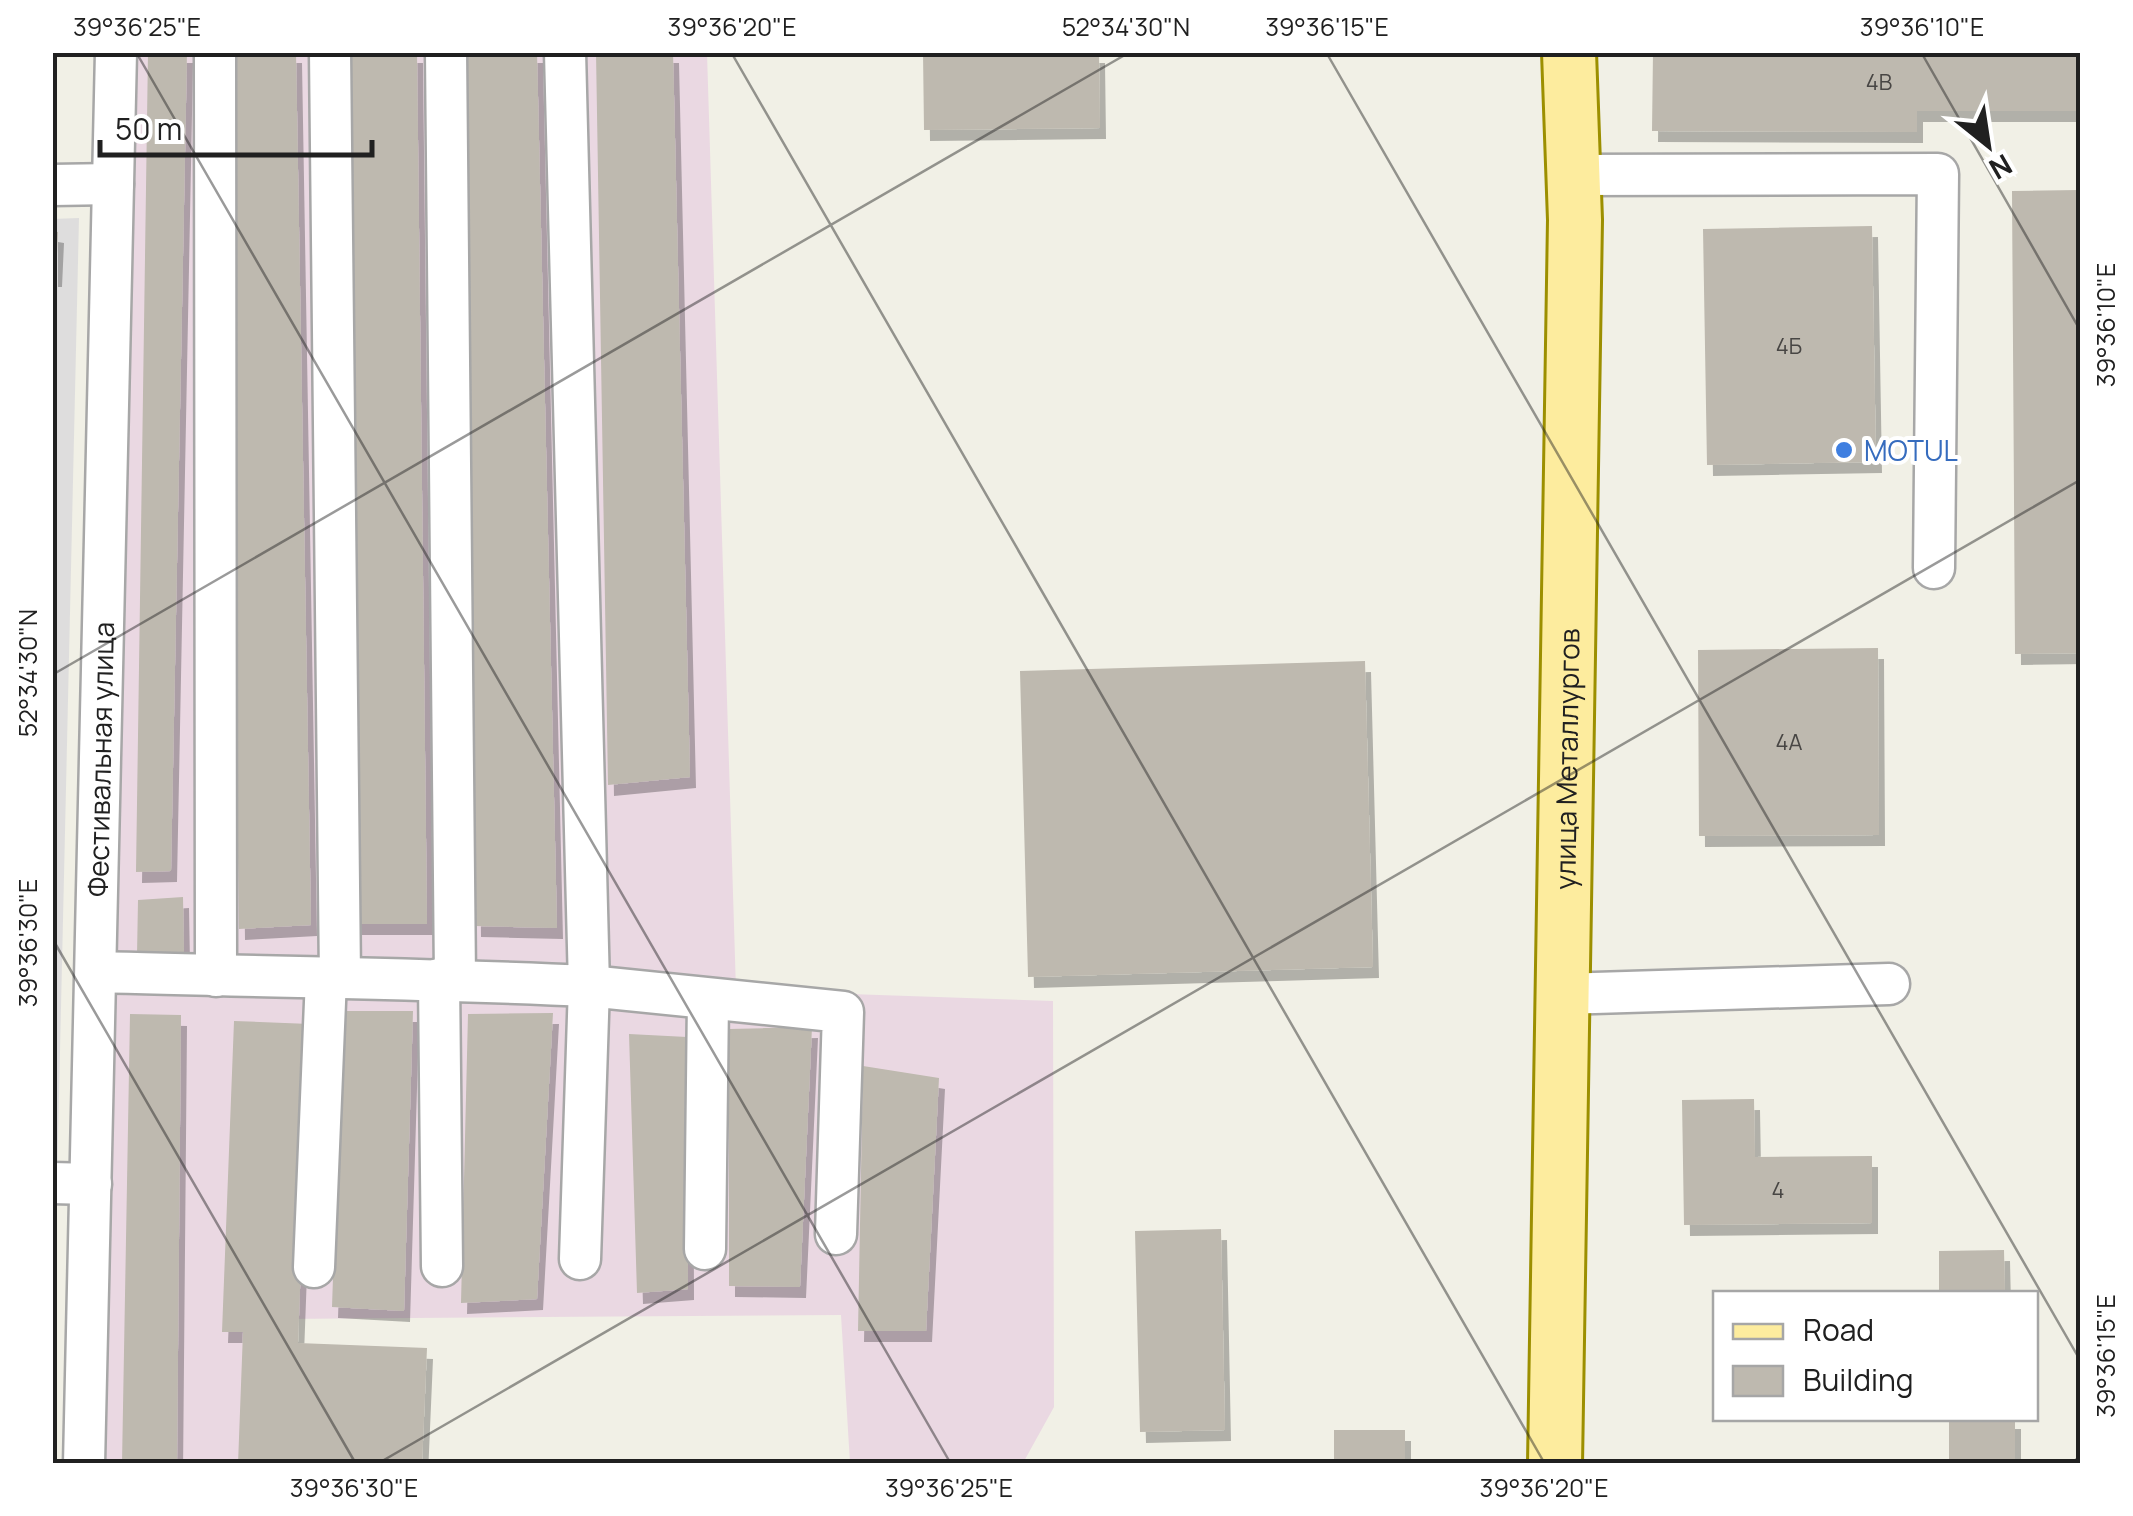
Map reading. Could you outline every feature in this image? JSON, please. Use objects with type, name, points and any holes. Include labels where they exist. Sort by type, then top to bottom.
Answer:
[{"type":"main road","name":"улица Металлургов","points":[[1555,1464],[1575,220],[1570,52]]},
{"type":"street","name":"Фестивальная улица","points":[[84,1464],[72,1184],[97,972],[116,52]]},
{"type":"street","points":[[216,52],[216,976]]},
{"type":"street","points":[[314,1268],[333,978],[330,52]]},
{"type":"street","points":[[442,1266],[447,979],[446,52]]},
{"type":"street","points":[[564,52],[590,986],[580,1259]]},
{"type":"street","points":[[1574,175],[1938,174],[1934,568]]},
{"type":"street","points":[[52,185],[113,184]]},
{"type":"street","points":[[97,972],[590,986],[843,1012],[836,1234]]},
{"type":"street","points":[[1562,994],[1889,984]]},
{"type":"street","points":[[705,1248],[708,998]]},
{"type":"shaded area","points":[[134,53],[707,53],[736,990],[1053,1001],[1054,1407],[1023,1463],[850,1463],[841,1315],[279,1319],[269,1463],[101,1464]]},
{"type":"shaded area","points":[[79,218],[53,1359],[52,219]]},
{"type":"building","points":[[148,52],[187,52],[171,871],[136,872]]},
{"type":"building","points":[[227,52],[296,52],[311,925],[239,929]]},
{"type":"building","points":[[348,52],[417,52],[427,924],[354,924]]},
{"type":"building","points":[[466,52],[537,52],[557,928],[475,926]]},
{"type":"building","points":[[596,52],[673,52],[690,777],[608,785]]},
{"type":"building","points":[[923,52],[1099,52],[1100,128],[924,130]]},
{"type":"building","points":[[1653,52],[2080,52],[2080,111],[1917,111],[1917,132],[1652,131]]},
{"type":"building","points":[[2080,190],[2080,653],[2015,654],[2012,191]]},
{"type":"building","points":[[1872,226],[1876,462],[1707,465],[1703,229]]},
{"type":"building","points":[[52,231],[58,232],[56,276],[52,276]]},
{"type":"building","points":[[1878,648],[1879,835],[1699,836],[1698,650]]},
{"type":"building","points":[[1365,661],[1373,967],[1028,977],[1020,671]]},
{"type":"building","points":[[183,897],[184,953],[137,955],[138,900]]},
{"type":"building","points":[[342,1011],[413,1011],[404,1311],[332,1307]]},
{"type":"building","points":[[553,1013],[537,1299],[461,1303],[468,1014]]},
{"type":"building","points":[[130,1014],[181,1015],[177,1464],[122,1464]]},
{"type":"building","points":[[234,1021],[310,1024],[298,1343],[427,1348],[422,1464],[238,1464],[243,1332],[222,1332]]},
{"type":"building","points":[[812,1027],[800,1287],[729,1286],[729,1029]]},
{"type":"building","points":[[629,1034],[687,1037],[688,1289],[637,1293]]},
{"type":"building","points":[[863,1066],[939,1078],[926,1331],[858,1331]]},
{"type":"building","points":[[1754,1099],[1755,1157],[1872,1156],[1872,1223],[1684,1225],[1682,1100]]},
{"type":"building","points":[[1221,1229],[1225,1430],[1140,1432],[1135,1231]]},
{"type":"building","points":[[2004,1250],[2005,1291],[1939,1291],[1939,1251]]},
{"type":"building","points":[[1949,1421],[2015,1421],[2015,1464],[1949,1464]]},
{"type":"building","points":[[1334,1430],[1405,1430],[1405,1464],[1334,1464]]},
{"type":"building","points":[[2031,1460],[2080,1460],[2080,1464],[2031,1464]]},
{"type":"place","name":"MOTUL","points":[[1844,450]]}]
